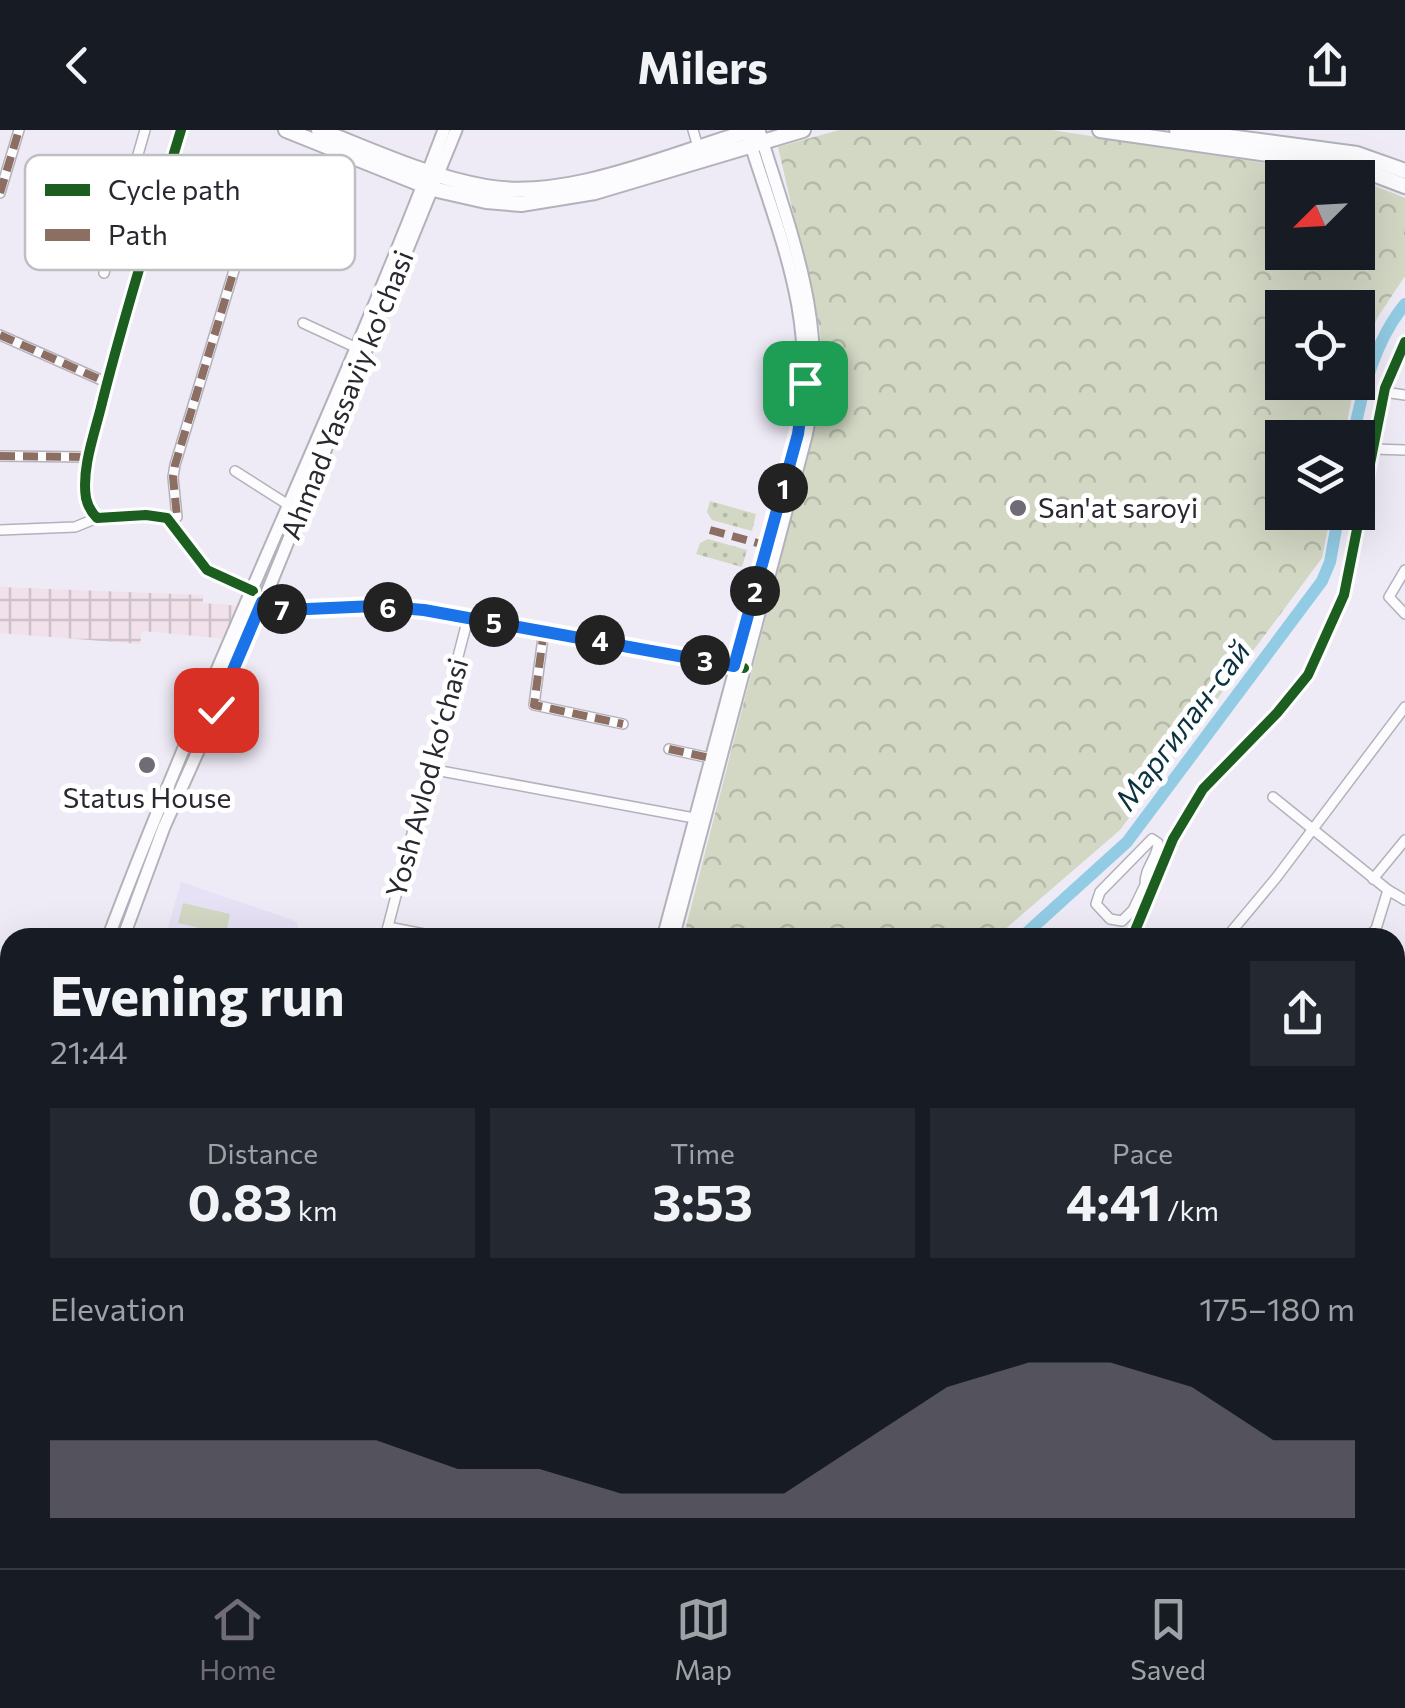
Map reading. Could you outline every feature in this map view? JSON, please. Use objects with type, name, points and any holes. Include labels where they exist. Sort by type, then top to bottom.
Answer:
[{"type":"highway","points":[[286,130],[486,202],[542,203],[595,192],[753,135]]},
{"type":"highway","points":[[319,130],[430,181],[487,188],[549,188],[582,182],[698,147],[753,135],[803,130]]},
{"type":"highway","points":[[1100,130],[1161,134],[1352,166],[1405,186]]},
{"type":"highway","points":[[1177,130],[1357,154],[1405,171]]},
{"type":"main road","name":"Ahmad Yassaviy ko'chasi","points":[[128,928],[164,827],[262,602],[430,181],[444,130]]},
{"type":"main road","name":"Ahmad Yassaviy ko'chasi","points":[[112,928],[202,704],[361,350],[388,269],[456,130]]},
{"type":"main road","points":[[675,928],[798,434],[805,383],[803,325],[794,280],[753,135]]},
{"type":"main road","points":[[666,928],[710,758],[739,667]]},
{"type":"street","points":[[0,194],[18,130]]},
{"type":"street","points":[[138,155],[145,130]]},
{"type":"street","points":[[173,155],[181,130]]},
{"type":"street","points":[[694,130],[698,147]]},
{"type":"street","points":[[97,518],[90,511],[86,495],[89,457],[140,270]]},
{"type":"street","points":[[177,517],[173,477],[234,270]]},
{"type":"street","points":[[303,323],[361,350]]},
{"type":"street","points":[[0,334],[108,382]]},
{"type":"street","points":[[1375,439],[1384,392],[1405,342]]},
{"type":"street","points":[[1384,392],[1405,395]]},
{"type":"street","points":[[1375,449],[1405,450]]},
{"type":"street","points":[[0,456],[89,457]]},
{"type":"street","points":[[235,471],[290,506]]},
{"type":"street","points":[[0,530],[75,527],[97,518],[167,518],[206,570],[253,591]]},
{"type":"street","points":[[1135,928],[1149,886],[1148,868],[1159,848],[1158,842],[1152,839],[1100,892],[1096,904],[1110,919],[1122,920],[1133,910],[1149,886],[1203,789],[1308,675],[1344,595],[1357,530]]},
{"type":"street","points":[[1405,570],[1389,597],[1405,614]]},
{"type":"street","points":[[262,602],[285,610],[375,606],[468,618],[739,667]]},
{"type":"street","name":"Yosh Avlod koʻchasi","points":[[387,928],[468,618]]},
{"type":"street","points":[[544,630],[534,705],[623,724]]},
{"type":"street","points":[[1234,928],[1405,707]]},
{"type":"street","points":[[669,748],[710,758]]},
{"type":"street","points":[[430,769],[694,818]]},
{"type":"street","points":[[1274,798],[1405,900]]},
{"type":"street","points":[[1374,879],[1405,840]]},
{"type":"street","points":[[1376,928],[1388,890]]},
{"type":"shaded area","points":[[0,587],[203,595],[203,603],[240,606],[227,639],[142,631],[140,644],[0,633]]},
{"type":"shaded area","points":[[181,882],[298,924],[298,928],[168,928]]},
{"type":"green space","points":[[839,130],[1052,130],[1265,163],[1265,270],[1375,270],[1375,186],[1405,198],[1405,276],[1375,324],[1375,290],[1265,290],[1265,400],[1352,400],[1347,420],[1265,420],[1265,530],[1328,530],[1322,558],[1120,830],[1006,928],[686,928],[822,399],[820,330],[778,147]]},
{"type":"green space","points":[[710,501],[756,514],[752,531],[712,520],[707,512]]},
{"type":"green space","points":[[708,539],[747,550],[742,567],[696,554],[700,543]]},
{"type":"green space","points":[[183,903],[230,914],[227,928],[178,923]]},
{"type":"waterway","name":"Маргилан-сай","points":[[1357,420],[1371,367],[1385,334],[1405,304]]},
{"type":"waterway","name":"Маргилан-сай","points":[[1032,928],[1127,842],[1322,581],[1336,530]]},
{"type":"marked path","points":[[0,193],[19,130]]},
{"type":"marked path","points":[[177,517],[175,465],[234,270]]},
{"type":"marked path","points":[[0,335],[108,383]]},
{"type":"marked path","points":[[0,456],[89,457],[90,452]]},
{"type":"marked path","points":[[710,530],[761,544]]},
{"type":"marked path","points":[[544,630],[534,705],[623,724]]},
{"type":"marked path","points":[[669,749],[710,758]]},
{"type":"cycle path","points":[[174,155],[181,130]]},
{"type":"cycle path","points":[[139,270],[93,436],[86,498],[97,518],[167,518],[207,570],[253,591]]},
{"type":"cycle path","points":[[1136,928],[1173,839],[1203,789],[1308,675],[1344,595],[1385,388],[1405,342]]},
{"type":"cycle path","points":[[263,602],[285,610],[375,606],[424,610],[744,668]]},
{"type":"place","name":"San'at saroyi","points":[[1018,508]]},
{"type":"place","name":"Status House","points":[[147,765]]},
{"type":"route","points":[[216,710],[262,602],[285,610],[375,606],[424,610],[734,666],[798,434],[805,383]]}]
